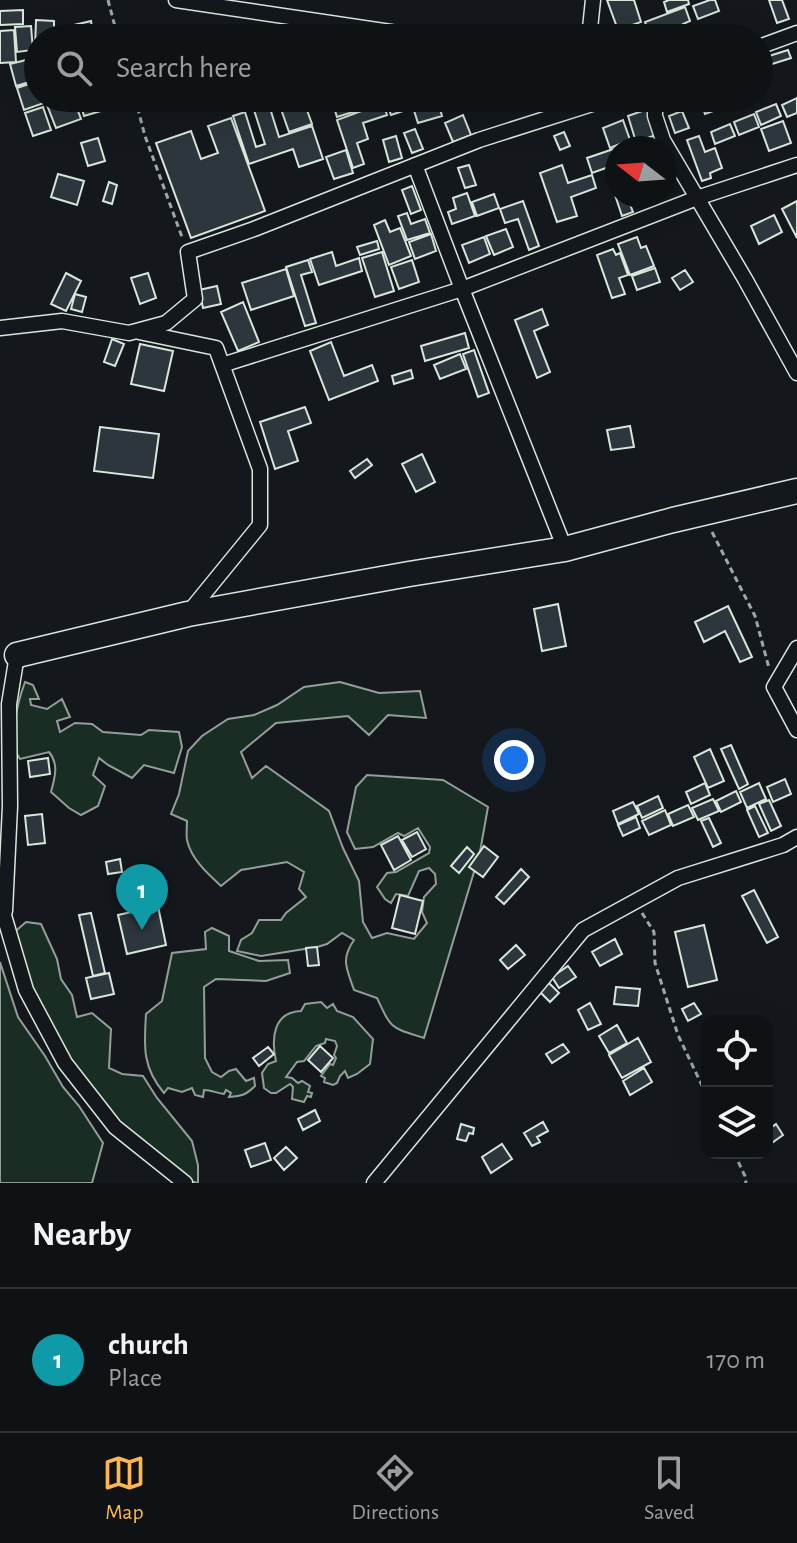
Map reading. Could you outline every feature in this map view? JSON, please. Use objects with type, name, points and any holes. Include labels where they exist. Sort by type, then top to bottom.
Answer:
[{"type":"main road","points":[[17,655],[188,614],[565,549],[797,491]]},
{"type":"street","points":[[176,0],[337,24]]},
{"type":"street","points":[[590,24],[593,0]]},
{"type":"street","points":[[773,42],[797,33]]},
{"type":"street","points":[[0,328],[62,321],[129,333],[166,323],[195,299],[188,252],[556,112]]},
{"type":"street","points":[[655,112],[663,140],[797,373]]},
{"type":"street","points":[[415,165],[565,549]]},
{"type":"street","points":[[222,365],[462,289],[697,198],[797,165]]},
{"type":"street","points":[[135,331],[216,348],[260,469],[260,525],[188,614]]},
{"type":"street","points":[[797,648],[774,687],[797,730]]},
{"type":"street","points":[[17,655],[9,704],[10,806],[3,909],[26,990],[65,1063],[115,1127],[185,1183]]},
{"type":"street","points":[[374,1183],[583,930],[678,878],[783,845],[797,837]]},
{"type":"path","points":[[108,0],[114,24]]},
{"type":"path","points":[[139,112],[188,252]]},
{"type":"path","points":[[702,513],[755,616],[774,687]]},
{"type":"path","points":[[635,902],[654,932],[655,963],[678,1035],[703,1087]]},
{"type":"path","points":[[737,1159],[746,1183]]},
{"type":"green space","points":[[25,682],[33,685],[39,699],[30,699],[31,705],[47,709],[62,699],[70,717],[57,721],[60,732],[75,723],[92,724],[103,732],[141,735],[149,730],[179,732],[182,747],[174,773],[144,765],[132,778],[99,758],[93,775],[105,786],[98,806],[81,815],[69,808],[51,792],[55,766],[49,752],[20,759],[16,752],[15,721]]},
{"type":"green space","points":[[340,682],[379,693],[420,691],[426,718],[388,715],[369,735],[348,716],[276,723],[241,752],[252,778],[266,766],[329,811],[359,881],[363,922],[372,938],[387,933],[414,939],[427,923],[422,912],[424,897],[436,884],[435,874],[429,868],[419,871],[408,896],[396,894],[391,903],[385,899],[377,887],[387,873],[396,872],[429,853],[430,847],[418,828],[404,836],[398,833],[373,847],[355,849],[347,832],[356,787],[367,775],[443,780],[488,807],[480,852],[424,1038],[393,1026],[377,998],[354,990],[346,959],[354,940],[342,933],[317,947],[261,956],[237,951],[241,940],[252,933],[259,920],[281,920],[306,897],[299,889],[304,872],[287,862],[241,870],[221,886],[192,854],[187,840],[187,821],[171,814],[179,794],[188,751],[202,736],[228,719],[254,715],[277,705],[304,687]]},
{"type":"green space","points":[[26,922],[41,924],[57,959],[61,979],[72,995],[77,1017],[92,1013],[111,1029],[109,1068],[122,1074],[143,1076],[192,1141],[198,1165],[198,1183],[182,1179],[138,1143],[89,1090],[40,1009],[11,935]]},
{"type":"green space","points":[[212,928],[229,936],[229,951],[259,961],[288,960],[290,973],[266,981],[216,979],[204,987],[205,1058],[212,1072],[221,1077],[236,1069],[246,1081],[254,1078],[255,1086],[244,1094],[229,1097],[231,1093],[226,1090],[224,1094],[204,1090],[203,1097],[195,1095],[192,1088],[182,1092],[168,1088],[164,1093],[148,1065],[146,1014],[162,1001],[172,953],[206,949],[205,932]]},
{"type":"green space","points":[[0,962],[18,1017],[103,1143],[92,1183],[0,1183]]},
{"type":"green space","points":[[321,1002],[327,1008],[333,1004],[337,1011],[353,1017],[373,1039],[370,1064],[348,1078],[345,1071],[333,1085],[324,1082],[325,1078],[321,1076],[330,1064],[333,1065],[337,1046],[335,1041],[326,1039],[304,1061],[297,1062],[286,1077],[310,1086],[308,1092],[312,1093],[311,1097],[307,1096],[304,1102],[292,1099],[293,1087],[290,1084],[271,1093],[264,1088],[262,1073],[268,1064],[276,1061],[274,1036],[279,1021],[301,1011],[305,1004]]},
{"type":"building","points":[[607,0],[634,0],[641,22],[616,24]]},
{"type":"building","points":[[688,0],[689,4],[667,12],[664,2]]},
{"type":"building","points":[[715,0],[719,11],[698,19],[693,6]]},
{"type":"building","points":[[769,0],[782,0],[789,19],[777,23]]},
{"type":"building","points":[[685,7],[690,21],[683,24],[645,22]]},
{"type":"building","points":[[23,10],[23,24],[0,25],[0,11]]},
{"type":"building","points":[[36,20],[54,21],[54,24],[36,24]]},
{"type":"building","points":[[24,26],[24,51],[17,52],[15,27]]},
{"type":"building","points":[[14,30],[16,62],[0,63],[0,31]]},
{"type":"building","points":[[788,50],[791,58],[773,64],[773,55]]},
{"type":"building","points":[[24,60],[24,84],[16,86],[10,64]]},
{"type":"building","points":[[24,86],[24,110],[17,88]]},
{"type":"building","points":[[797,98],[797,113],[787,117],[782,105]]},
{"type":"building","points":[[776,104],[781,116],[761,125],[756,112],[773,112]]},
{"type":"building","points":[[45,112],[51,130],[33,136],[25,113]]},
{"type":"building","points":[[50,112],[78,112],[81,119],[56,128]]},
{"type":"building","points":[[245,112],[256,147],[265,144],[255,112],[271,112],[279,137],[312,126],[323,159],[299,167],[293,149],[249,164],[233,116]]},
{"type":"building","points":[[282,112],[308,112],[312,124],[289,132]]},
{"type":"building","points":[[335,112],[353,112],[337,117]]},
{"type":"building","points":[[359,112],[386,112],[387,115],[363,123],[368,139],[357,143],[364,164],[353,168],[337,120]]},
{"type":"building","points":[[414,112],[441,112],[442,116],[418,123]]},
{"type":"building","points":[[649,112],[656,135],[634,136],[628,116]]},
{"type":"building","points":[[682,112],[689,128],[675,133],[669,116]]},
{"type":"building","points":[[754,114],[759,127],[739,135],[734,122]]},
{"type":"building","points":[[463,115],[471,135],[453,142],[445,123]]},
{"type":"building","points":[[231,118],[265,211],[191,238],[156,143],[191,131],[201,159],[218,153],[208,126]]},
{"type":"building","points":[[623,120],[629,136],[606,136],[603,128]]},
{"type":"building","points":[[783,121],[791,143],[769,151],[761,129]]},
{"type":"building","points":[[730,124],[735,136],[715,144],[711,132]]},
{"type":"building","points":[[415,129],[423,149],[412,153],[404,133]]},
{"type":"building","points":[[564,132],[570,146],[560,150],[554,136]]},
{"type":"building","points":[[396,136],[402,158],[389,162],[383,140]]},
{"type":"building","points":[[699,136],[705,152],[715,148],[722,168],[702,181],[687,140]]},
{"type":"building","points":[[98,138],[105,161],[88,166],[81,143]]},
{"type":"building","points":[[346,150],[353,173],[334,179],[326,157]]},
{"type":"building","points":[[605,152],[605,168],[592,173],[587,158]]},
{"type":"building","points":[[469,165],[476,185],[465,188],[458,168]]},
{"type":"building","points":[[562,165],[568,183],[592,175],[596,188],[571,197],[577,216],[557,222],[540,173]]},
{"type":"building","points":[[58,174],[84,181],[77,205],[51,197]]},
{"type":"building","points":[[109,182],[117,185],[112,204],[103,201]]},
{"type":"building","points":[[412,186],[421,210],[411,214],[402,190]]},
{"type":"building","points":[[467,193],[475,216],[452,224],[448,212],[456,209],[453,198]]},
{"type":"building","points":[[494,194],[499,208],[477,216],[472,202]]},
{"type":"building","points":[[523,201],[539,246],[529,250],[518,219],[505,223],[500,209]]},
{"type":"building","points":[[797,201],[797,238],[782,209]]},
{"type":"building","points":[[619,208],[631,208],[633,212],[622,216]]},
{"type":"building","points":[[407,213],[411,224],[425,219],[430,233],[407,240],[398,216]]},
{"type":"building","points":[[774,215],[782,232],[759,244],[751,226]]},
{"type":"building","points":[[385,220],[390,232],[400,228],[411,256],[389,265],[374,225]]},
{"type":"building","points":[[506,229],[513,247],[494,255],[486,236]]},
{"type":"building","points":[[431,234],[436,251],[415,259],[409,242]]},
{"type":"building","points":[[484,237],[490,254],[469,263],[462,245]]},
{"type":"building","points":[[637,237],[641,248],[646,246],[654,266],[630,275],[618,244]]},
{"type":"building","points":[[377,241],[379,249],[360,255],[357,247]]},
{"type":"building","points":[[613,249],[616,255],[620,253],[628,275],[619,278],[625,294],[612,298],[597,255]]},
{"type":"building","points":[[332,252],[336,266],[359,258],[362,271],[319,285],[310,259]]},
{"type":"building","points":[[382,252],[394,291],[375,297],[362,258]]},
{"type":"building","points":[[308,260],[312,272],[301,275],[316,323],[305,326],[286,267]]},
{"type":"building","points":[[412,260],[419,282],[399,289],[391,267]]},
{"type":"building","points":[[655,268],[660,282],[637,290],[632,276]]},
{"type":"building","points":[[286,269],[294,296],[251,310],[242,283]]},
{"type":"building","points":[[685,270],[693,282],[680,290],[672,278]]},
{"type":"building","points":[[66,273],[81,281],[66,311],[51,304]]},
{"type":"building","points":[[148,273],[156,298],[140,304],[131,278]]},
{"type":"building","points":[[217,286],[221,304],[203,308],[199,290]]},
{"type":"building","points":[[75,294],[86,297],[82,312],[71,309]]},
{"type":"building","points":[[243,302],[259,342],[238,351],[221,312]]},
{"type":"building","points":[[542,309],[548,325],[534,331],[550,372],[537,378],[515,320]]},
{"type":"building","points":[[465,333],[469,348],[425,361],[421,346]]},
{"type":"building","points":[[112,339],[124,344],[115,366],[104,362]]},
{"type":"building","points":[[331,342],[344,376],[372,365],[378,381],[329,400],[310,351]]},
{"type":"building","points":[[140,344],[173,351],[164,391],[131,384]]},
{"type":"building","points":[[474,350],[489,393],[478,397],[463,354]]},
{"type":"building","points":[[460,354],[466,369],[440,379],[434,365]]},
{"type":"building","points":[[411,370],[413,378],[394,384],[392,376]]},
{"type":"building","points":[[305,407],[311,423],[288,431],[298,461],[275,469],[260,422]]},
{"type":"building","points":[[630,426],[634,447],[611,450],[607,430]]},
{"type":"building","points":[[100,427],[159,434],[153,478],[94,471]]},
{"type":"building","points":[[422,454],[435,482],[416,492],[402,464]]},
{"type":"building","points":[[367,459],[372,465],[355,478],[350,471]]},
{"type":"building","points":[[558,604],[566,646],[542,651],[534,609]]},
{"type":"building","points":[[728,606],[752,657],[740,662],[725,631],[704,642],[695,622]]},
{"type":"building","points":[[731,745],[748,784],[739,789],[721,749]]},
{"type":"building","points":[[710,749],[724,781],[708,788],[694,757]]},
{"type":"building","points":[[48,758],[50,774],[30,777],[28,761]]},
{"type":"building","points":[[785,779],[791,794],[773,802],[767,787]]},
{"type":"building","points":[[705,783],[710,795],[691,804],[686,792]]},
{"type":"building","points":[[759,783],[766,799],[747,808],[740,792]]},
{"type":"building","points":[[736,791],[741,802],[721,812],[716,801]]},
{"type":"building","points":[[658,796],[663,808],[642,818],[637,806]]},
{"type":"building","points":[[713,799],[719,811],[698,820],[692,808]]},
{"type":"building","points":[[769,800],[781,826],[771,831],[759,804]]},
{"type":"building","points":[[633,802],[639,814],[618,824],[613,811]]},
{"type":"building","points":[[688,805],[694,817],[673,826],[668,814]]},
{"type":"building","points":[[755,806],[768,833],[759,837],[747,810]]},
{"type":"building","points":[[665,810],[671,825],[649,835],[642,821]]},
{"type":"building","points":[[42,814],[45,843],[28,845],[25,816]]},
{"type":"building","points":[[636,817],[640,828],[623,836],[618,825]]},
{"type":"building","points":[[709,818],[721,843],[713,847],[701,821]]},
{"type":"building","points":[[417,832],[426,849],[412,857],[402,840]]},
{"type":"building","points":[[398,836],[411,860],[394,870],[381,845]]},
{"type":"building","points":[[484,846],[498,857],[483,877],[469,867]]},
{"type":"building","points":[[467,847],[474,854],[459,873],[451,866]]},
{"type":"building","points":[[120,859],[122,872],[108,874],[106,862]]},
{"type":"building","points":[[521,869],[529,877],[504,904],[496,897]]},
{"type":"building","points":[[754,890],[778,937],[767,943],[742,896]]},
{"type":"building","points":[[400,895],[423,901],[415,934],[392,928]]},
{"type":"building","points":[[158,906],[166,945],[127,954],[118,915]]},
{"type":"building","points":[[91,913],[105,973],[93,976],[79,915]]},
{"type":"building","points":[[704,925],[717,980],[688,987],[675,932]]},
{"type":"building","points":[[615,939],[622,954],[600,966],[592,952]]},
{"type":"building","points":[[516,945],[525,955],[508,969],[500,960]]},
{"type":"building","points":[[317,947],[319,965],[308,966],[306,948]]},
{"type":"building","points":[[568,966],[576,977],[559,988],[552,977]]},
{"type":"building","points":[[109,973],[114,994],[91,999],[86,978]]},
{"type":"building","points":[[548,982],[559,993],[550,1002],[539,991]]},
{"type":"building","points":[[616,987],[640,989],[638,1006],[614,1004]]},
{"type":"building","points":[[590,1003],[601,1024],[588,1030],[578,1010]]},
{"type":"building","points":[[694,1003],[701,1014],[688,1021],[682,1009]]},
{"type":"building","points":[[617,1025],[627,1043],[609,1053],[599,1036]]},
{"type":"building","points":[[638,1038],[651,1062],[622,1078],[609,1055]]},
{"type":"building","points":[[563,1044],[569,1052],[552,1063],[546,1054]]},
{"type":"building","points":[[320,1046],[333,1058],[321,1072],[308,1060]]},
{"type":"building","points":[[268,1047],[274,1054],[259,1066],[253,1058]]},
{"type":"building","points":[[644,1068],[652,1082],[630,1095],[623,1081]]},
{"type":"building","points":[[315,1110],[320,1121],[303,1130],[298,1119]]},
{"type":"building","points":[[543,1122],[548,1131],[537,1137],[540,1142],[532,1146],[524,1133]]},
{"type":"building","points":[[461,1124],[474,1128],[466,1141],[457,1139]]},
{"type":"building","points":[[776,1124],[783,1135],[773,1142],[773,1126]]},
{"type":"building","points":[[265,1143],[271,1160],[251,1167],[245,1150]]},
{"type":"building","points":[[502,1144],[512,1159],[491,1173],[482,1157]]},
{"type":"building","points":[[286,1147],[297,1158],[284,1170],[274,1158]]},
{"type":"place","name":"church","points":[[142,930]]}]
